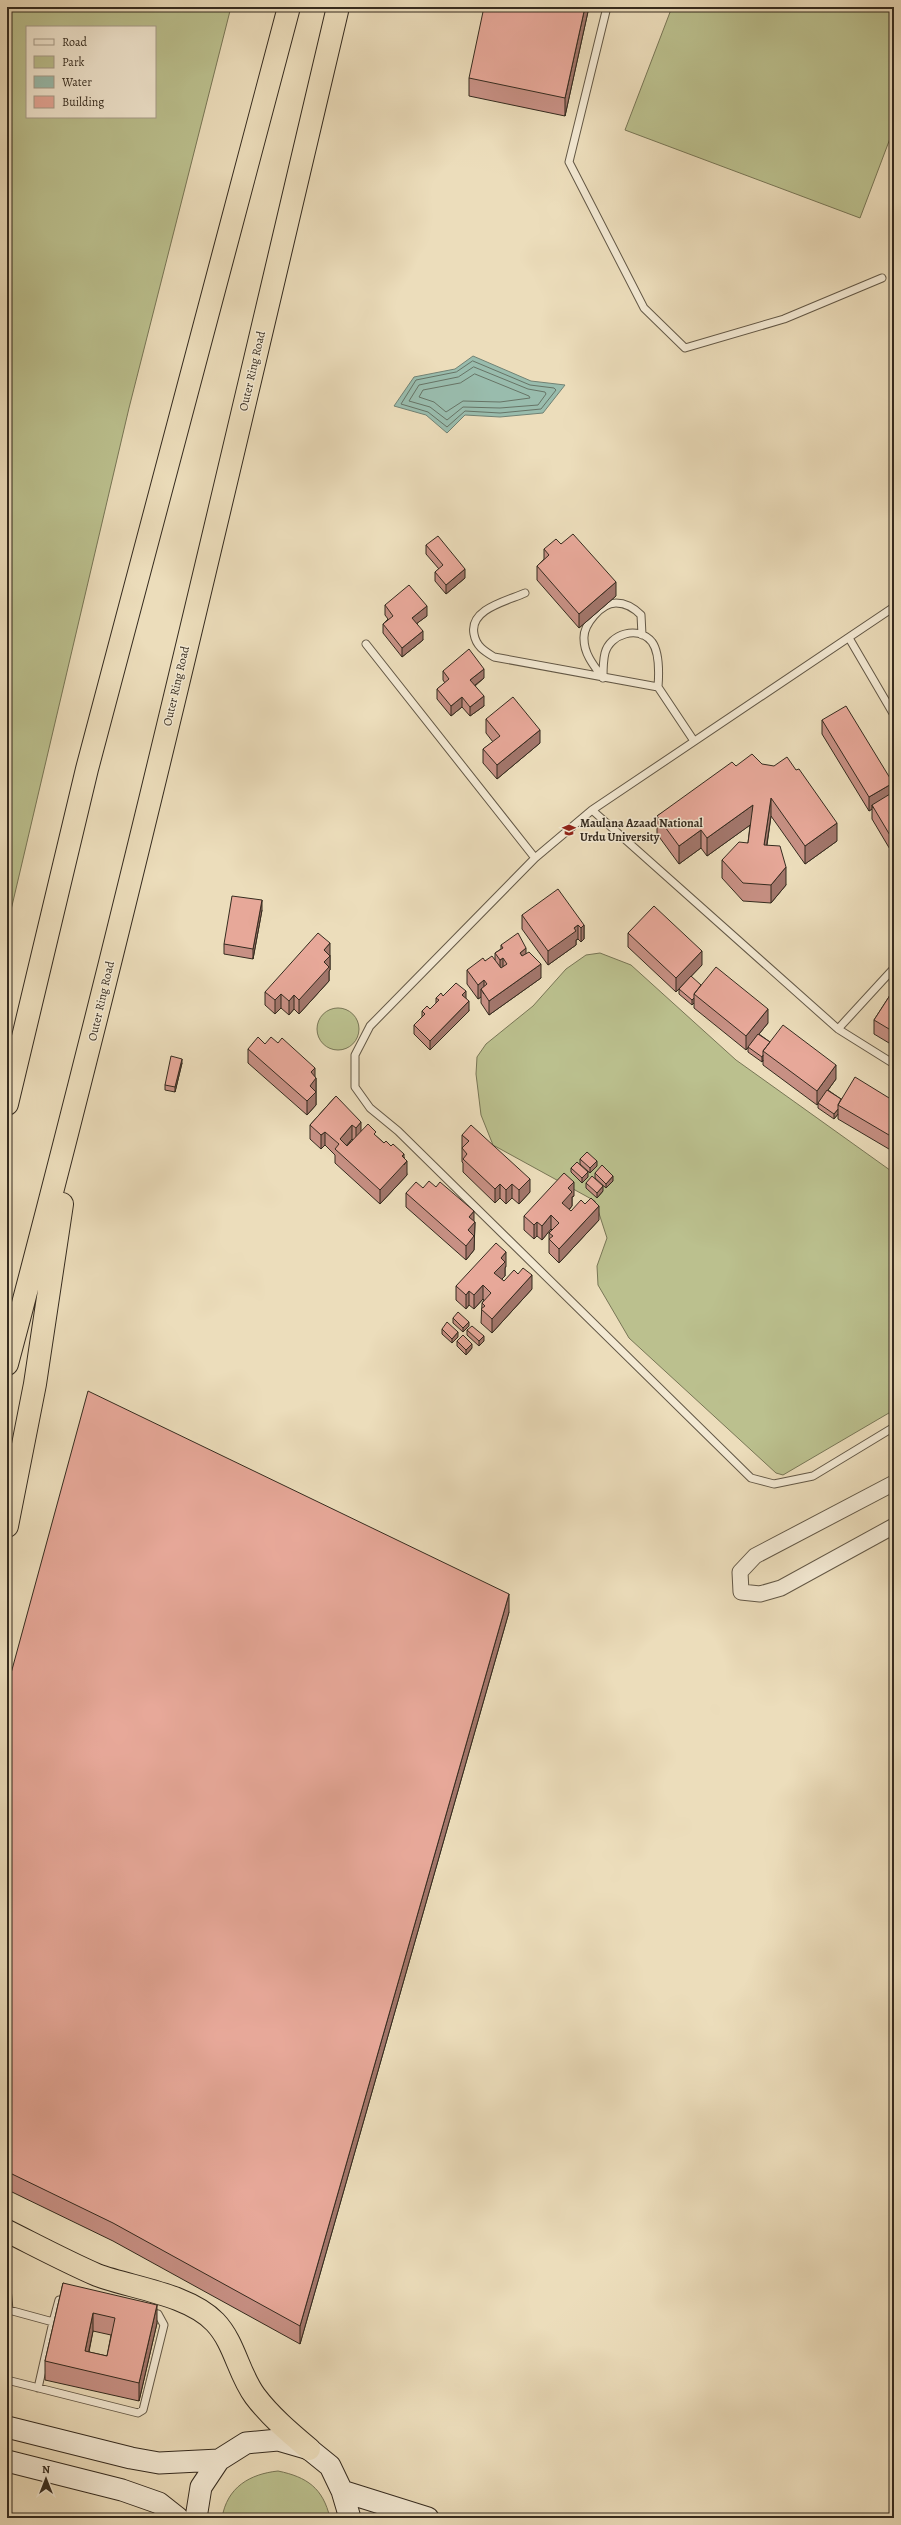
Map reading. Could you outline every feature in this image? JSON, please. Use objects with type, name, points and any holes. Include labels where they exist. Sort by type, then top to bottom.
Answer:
[{"type":"highway","points":[[7,1104],[10,1085],[87,769],[289,7]]},
{"type":"highway","name":"Outer Ring Road","points":[[7,1364],[78,1098],[221,504],[338,7]]},
{"type":"highway","points":[[7,1526],[35,1384],[78,1098]]},
{"type":"highway","points":[[7,2231],[97,2274],[191,2305],[214,2321],[229,2341],[239,2368],[254,2396],[281,2425],[309,2449]]},
{"type":"main road","points":[[7,2427],[131,2458],[159,2463],[219,2460]]},
{"type":"main road","points":[[196,2518],[201,2487],[219,2460],[246,2443],[278,2440],[309,2449],[330,2466],[342,2491],[350,2518]]},
{"type":"main road","points":[[7,2461],[122,2490],[159,2503],[178,2518]]},
{"type":"main road","points":[[342,2491],[428,2518]]},
{"type":"street","points":[[894,1483],[755,1556],[740,1572],[741,1592],[760,1594],[782,1588],[894,1526]]},
{"type":"lane","points":[[607,7],[569,162],[644,308],[685,348],[784,319],[882,278]]},
{"type":"lane","points":[[526,593],[485,611],[476,617],[473,628],[475,639],[482,650],[494,657],[602,678],[658,687]]},
{"type":"lane","points":[[602,678],[585,649],[584,631],[587,624],[605,607],[614,603],[623,604],[633,608],[641,615],[642,635]]},
{"type":"lane","points":[[894,607],[592,810],[535,858],[370,1026],[355,1055],[355,1087],[370,1108],[398,1131],[751,1478],[774,1484],[813,1476],[894,1427]]},
{"type":"lane","points":[[602,678],[605,652],[613,639],[627,633],[642,635],[652,642],[659,669],[658,687],[694,741]]},
{"type":"lane","points":[[849,638],[894,715]]},
{"type":"lane","points":[[366,644],[535,858]]},
{"type":"lane","points":[[592,810],[838,1030],[894,1064]]},
{"type":"lane","points":[[838,1030],[894,968]]},
{"type":"lane","points":[[7,2288],[9,2310],[53,2322]]},
{"type":"lane","points":[[38,2388],[53,2322],[60,2297],[65,2291]]},
{"type":"lane","points":[[7,2380],[138,2413],[143,2410],[164,2325],[158,2314],[143,2310]]},
{"type":"green space","points":[[7,7],[231,7],[129,408],[7,927]]},
{"type":"green space","points":[[672,7],[894,7],[894,128],[860,218],[625,130]]},
{"type":"green space","points":[[600,953],[631,965],[736,1060],[894,1173],[894,1410],[783,1475],[776,1473],[629,1338],[598,1285],[597,1266],[607,1238],[595,1201],[493,1145],[481,1115],[476,1074],[477,1057],[486,1044],[533,1006],[566,969],[586,955]]},
{"type":"green space","points":[[334,1008],[342,1008],[350,1011],[356,1017],[359,1029],[356,1041],[350,1047],[342,1050],[334,1050],[326,1047],[320,1041],[317,1033],[317,1025],[320,1017],[326,1011]]},
{"type":"green space","points":[[278,2471],[297,2477],[312,2486],[323,2499],[330,2518],[222,2518],[229,2498],[241,2484],[258,2475]]},
{"type":"water","points":[[473,356],[531,381],[565,385],[543,413],[500,417],[465,415],[447,433],[426,415],[394,406],[414,377],[455,369]]},
{"type":"building","points":[[484,7],[585,7],[565,98],[469,78]]},
{"type":"building","points":[[573,534],[616,582],[579,614],[537,566],[549,555],[544,549],[556,539],[561,544]]},
{"type":"building","points":[[438,536],[465,569],[446,585],[435,572],[443,565],[426,545]]},
{"type":"building","points":[[409,585],[427,606],[412,618],[423,631],[402,648],[383,624],[393,616],[385,605]]},
{"type":"building","points":[[469,649],[484,669],[470,680],[484,696],[470,707],[462,697],[451,706],[437,689],[449,679],[443,671]]},
{"type":"building","points":[[513,697],[540,730],[497,765],[483,749],[500,736],[486,719]]},
{"type":"building","points":[[846,706],[893,783],[869,797],[822,720]]},
{"type":"building","points":[[752,754],[762,764],[774,766],[787,757],[796,770],[799,769],[837,823],[805,846],[771,798],[764,845],[780,846],[786,867],[771,885],[743,883],[722,860],[739,842],[748,843],[753,805],[707,838],[701,830],[679,846],[657,816],[732,762],[736,766]]},
{"type":"building","points":[[890,794],[894,801],[894,842],[872,805]]},
{"type":"building","points":[[558,889],[584,925],[581,928],[578,925],[574,928],[576,931],[548,951],[522,915]]},
{"type":"building","points":[[232,896],[262,900],[253,949],[224,944]]},
{"type":"building","points":[[654,906],[702,951],[676,978],[628,933]]},
{"type":"building","points":[[318,933],[330,943],[324,950],[330,956],[324,962],[329,967],[299,1000],[294,995],[289,1001],[281,994],[275,1000],[265,992]]},
{"type":"building","points":[[518,933],[526,948],[520,953],[522,956],[529,952],[541,964],[489,1001],[481,989],[487,984],[484,980],[478,985],[467,970],[483,958],[485,961],[492,956],[501,968],[507,964],[503,958],[500,960],[495,953],[503,948],[501,945]]},
{"type":"building","points":[[716,967],[768,1009],[746,1036],[694,994]]},
{"type":"building","points":[[691,976],[701,985],[694,994],[694,998],[692,1000],[679,989]]},
{"type":"building","points":[[456,983],[466,991],[462,995],[469,1001],[430,1041],[414,1025],[425,1014],[422,1011],[427,1006],[430,1009],[439,1000],[436,998],[441,993],[443,996]]},
{"type":"building","points":[[894,989],[894,1032],[874,1020]]},
{"type":"building","points":[[783,1025],[836,1065],[817,1091],[763,1051]]},
{"type":"building","points":[[758,1034],[770,1042],[763,1051],[762,1057],[748,1047]]},
{"type":"building","points":[[258,1037],[265,1044],[271,1037],[278,1043],[282,1038],[315,1068],[311,1072],[316,1078],[310,1086],[316,1092],[307,1101],[248,1049]]},
{"type":"building","points":[[171,1056],[182,1059],[175,1087],[165,1085]]},
{"type":"building","points":[[855,1077],[894,1101],[894,1138],[838,1105]]},
{"type":"building","points":[[827,1090],[841,1099],[838,1109],[834,1114],[818,1103]]},
{"type":"building","points":[[336,1096],[361,1122],[356,1128],[352,1125],[340,1139],[347,1146],[368,1124],[376,1132],[374,1134],[384,1143],[386,1141],[391,1146],[393,1144],[404,1154],[402,1156],[407,1161],[380,1190],[335,1149],[339,1144],[325,1132],[321,1135],[310,1125]]},
{"type":"building","points":[[471,1125],[530,1179],[519,1190],[512,1184],[506,1190],[500,1184],[495,1189],[463,1159],[467,1154],[462,1148],[469,1141],[462,1135]]},
{"type":"building","points":[[587,1152],[597,1161],[590,1168],[580,1159]]},
{"type":"building","points":[[577,1162],[588,1172],[582,1178],[571,1168]]},
{"type":"building","points":[[602,1165],[613,1176],[606,1184],[595,1173]]},
{"type":"building","points":[[564,1173],[574,1182],[568,1188],[572,1192],[562,1203],[571,1211],[581,1200],[585,1204],[591,1198],[599,1206],[559,1249],[549,1239],[553,1236],[549,1233],[559,1223],[551,1215],[542,1226],[537,1222],[534,1225],[524,1216]]},
{"type":"building","points":[[592,1176],[603,1186],[597,1193],[586,1183]]},
{"type":"building","points":[[429,1181],[436,1187],[440,1182],[474,1211],[469,1217],[475,1222],[468,1230],[474,1236],[466,1246],[406,1193],[416,1182],[423,1188]]},
{"type":"building","points":[[496,1243],[506,1252],[501,1258],[505,1262],[494,1273],[504,1281],[514,1270],[518,1274],[523,1268],[532,1275],[492,1319],[481,1309],[485,1306],[482,1303],[491,1293],[483,1285],[474,1295],[469,1291],[466,1295],[456,1286]]},
{"type":"building","points":[[458,1312],[469,1322],[463,1328],[453,1318]]},
{"type":"building","points":[[447,1322],[458,1332],[452,1339],[442,1329]]},
{"type":"building","points":[[472,1326],[484,1336],[479,1341],[467,1330]]},
{"type":"building","points":[[463,1335],[472,1344],[466,1350],[457,1341]]},
{"type":"building","points":[[88,1391],[509,1594],[300,2326],[113,2223],[12,2174],[7,2169],[7,1688]]},
{"type":"building","points":[[63,2283],[157,2305],[139,2383],[45,2361]],"holes":[[[93,2313],[115,2318],[107,2356],[85,2351]]]},
{"type":"place","name":"Maulana Azaad National Urdu University","points":[[569,830]]}]
